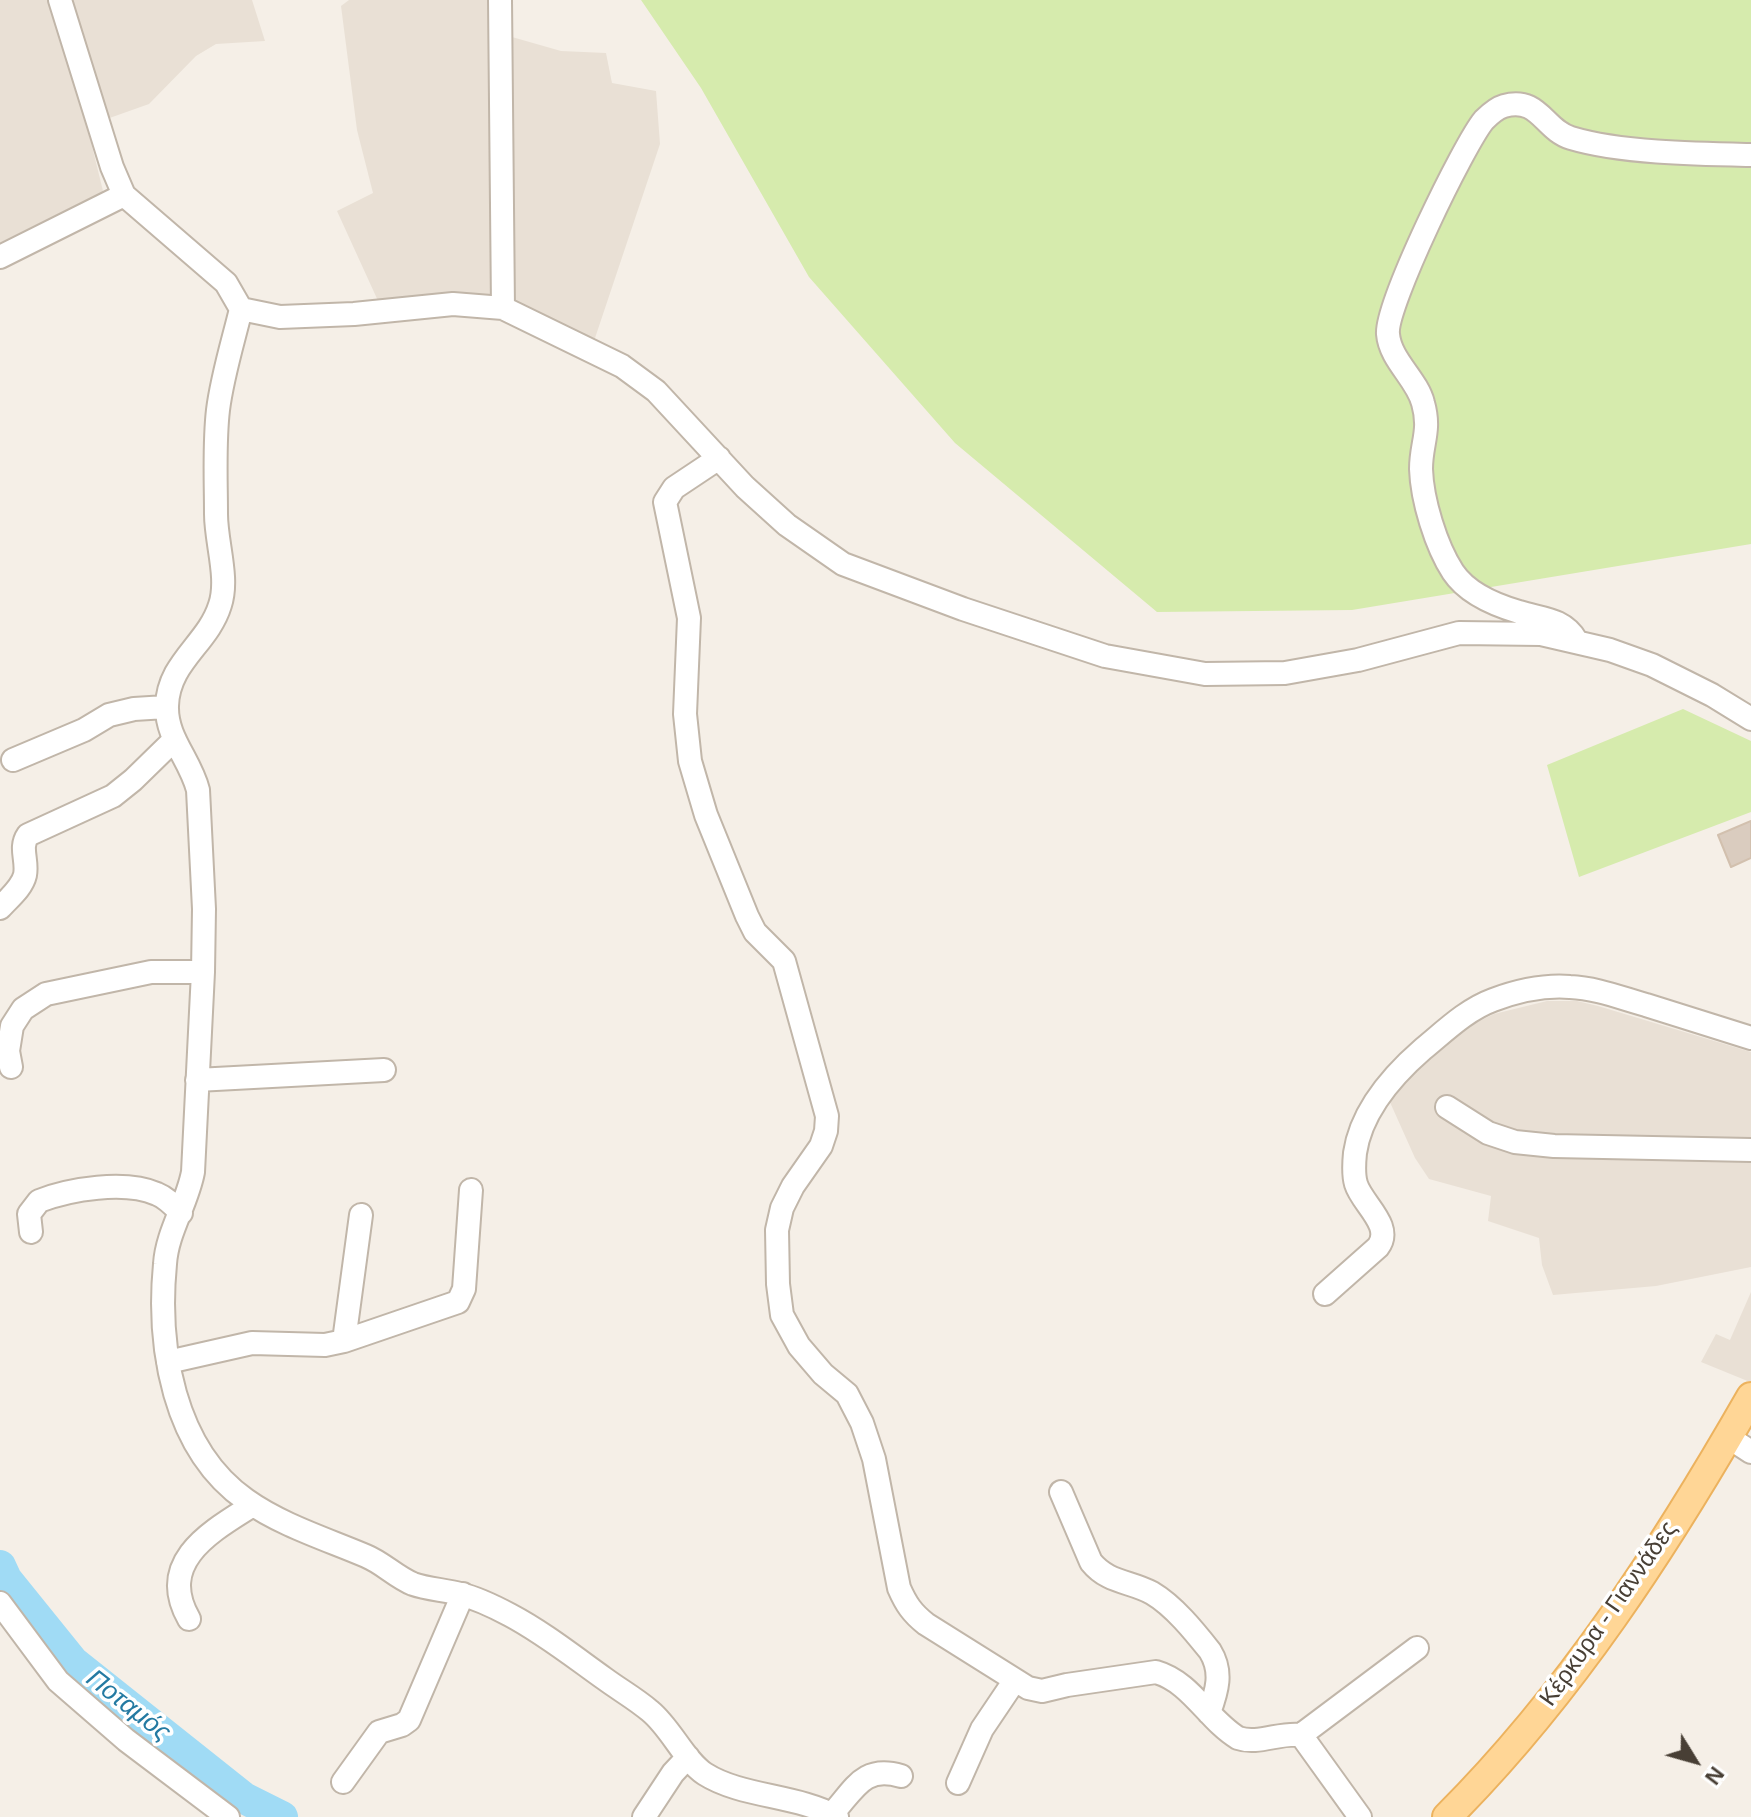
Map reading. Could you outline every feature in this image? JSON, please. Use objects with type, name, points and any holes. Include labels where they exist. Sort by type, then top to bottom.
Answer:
[{"type":"main road","name":"Κέρκυρα - Γιαννάδες","points":[[1447,1817],[1540,1713],[1739,1445],[1751,1397]]},
{"type":"street","points":[[60,0],[112,167],[124,195],[226,283],[241,309],[218,410],[216,525],[223,584],[221,604],[209,629],[181,661],[173,676],[166,707],[168,729],[193,771],[198,790],[204,909],[193,1172],[165,1259],[164,1316],[168,1362],[182,1416],[203,1455],[226,1483],[253,1505],[369,1557],[414,1585],[463,1594],[541,1632],[651,1711],[688,1757],[710,1777],[835,1816],[873,1773],[883,1771],[901,1776]]},
{"type":"street","points":[[500,0],[503,308]]},
{"type":"street","points":[[1576,641],[1560,623],[1516,612],[1486,599],[1465,586],[1452,571],[1431,525],[1421,469],[1428,427],[1423,400],[1395,354],[1387,334],[1390,314],[1433,216],[1476,132],[1486,118],[1502,106],[1522,104],[1537,110],[1568,137],[1644,149],[1751,155]]},
{"type":"street","points":[[0,257],[124,195]]},
{"type":"street","points":[[241,309],[280,317],[354,314],[453,304],[503,308],[622,366],[656,391],[787,525],[843,564],[1105,656],[1205,674],[1285,673],[1358,660],[1459,633],[1541,634],[1576,641],[1652,665],[1751,719]]},
{"type":"street","points":[[719,458],[674,488],[665,502],[689,618],[685,714],[690,761],[706,815],[747,916],[755,932],[784,961],[827,1116],[821,1146],[782,1208],[777,1230],[782,1315],[799,1346],[823,1374],[847,1394],[862,1423],[874,1459],[899,1588],[906,1604],[926,1624],[1028,1688],[1042,1691],[1156,1672],[1170,1676],[1231,1734],[1247,1741],[1289,1733],[1301,1735],[1360,1817]]},
{"type":"street","points":[[13,760],[84,730],[109,715],[134,709],[166,707]]},
{"type":"street","points":[[0,908],[22,883],[26,863],[23,844],[28,835],[113,796],[174,740]]},
{"type":"street","points":[[11,1067],[8,1051],[12,1026],[23,1009],[46,994],[151,972],[203,972]]},
{"type":"street","points":[[1325,1294],[1378,1247],[1384,1237],[1354,1178],[1355,1150],[1368,1115],[1409,1061],[1459,1019],[1492,1000],[1534,988],[1569,987],[1597,990],[1751,1038]]},
{"type":"street","points":[[197,1080],[384,1070]]},
{"type":"street","points":[[1447,1107],[1488,1133],[1515,1142],[1554,1146],[1751,1150]]},
{"type":"street","points":[[31,1232],[29,1214],[39,1201],[102,1187],[157,1194],[181,1213]]},
{"type":"street","points":[[168,1362],[252,1343],[325,1345],[453,1304],[461,1298],[464,1289],[471,1190]]},
{"type":"street","points":[[344,1341],[361,1215]]},
{"type":"street","points":[[1061,1492],[1091,1562],[1099,1571],[1113,1580],[1141,1587],[1156,1595],[1210,1651],[1217,1662],[1219,1674],[1209,1713]]},
{"type":"street","points":[[189,1619],[180,1598],[179,1582],[185,1562],[209,1532],[253,1505]]},
{"type":"street","points":[[343,1782],[379,1732],[409,1720],[463,1594]]},
{"type":"street","points":[[0,1603],[58,1681],[126,1740],[228,1817]]},
{"type":"street","points":[[1301,1735],[1417,1648]]},
{"type":"street","points":[[958,1783],[982,1729],[1015,1680]]},
{"type":"street","points":[[644,1817],[673,1773],[688,1757]]},
{"type":"shaded area","points":[[0,0],[252,0],[265,41],[216,44],[196,56],[149,104],[87,126],[105,199],[0,249]]},
{"type":"shaded area","points":[[349,0],[489,0],[491,31],[561,51],[606,53],[612,83],[656,91],[660,144],[594,341],[560,324],[379,303],[337,211],[373,193],[357,130],[341,6]]},
{"type":"shaded area","points":[[1547,1001],[1577,1001],[1598,1006],[1751,1052],[1751,1267],[1656,1286],[1553,1295],[1542,1265],[1539,1238],[1488,1221],[1491,1196],[1429,1179],[1415,1158],[1389,1100],[1416,1067],[1463,1029],[1494,1014]]},
{"type":"shaded area","points":[[1751,1292],[1750,1382],[1701,1362],[1716,1334],[1730,1340]]},
{"type":"green space","points":[[641,0],[1751,0],[1751,544],[1352,610],[1157,612],[955,443],[809,277],[701,88]]},
{"type":"green space","points":[[1683,709],[1751,741],[1751,812],[1579,877],[1547,765]]},
{"type":"building","points":[[1751,821],[1751,858],[1731,867],[1718,835]]},
{"type":"waterway","name":"Ποταμός","points":[[0,1566],[6,1579],[73,1662],[244,1798],[282,1817]]}]
